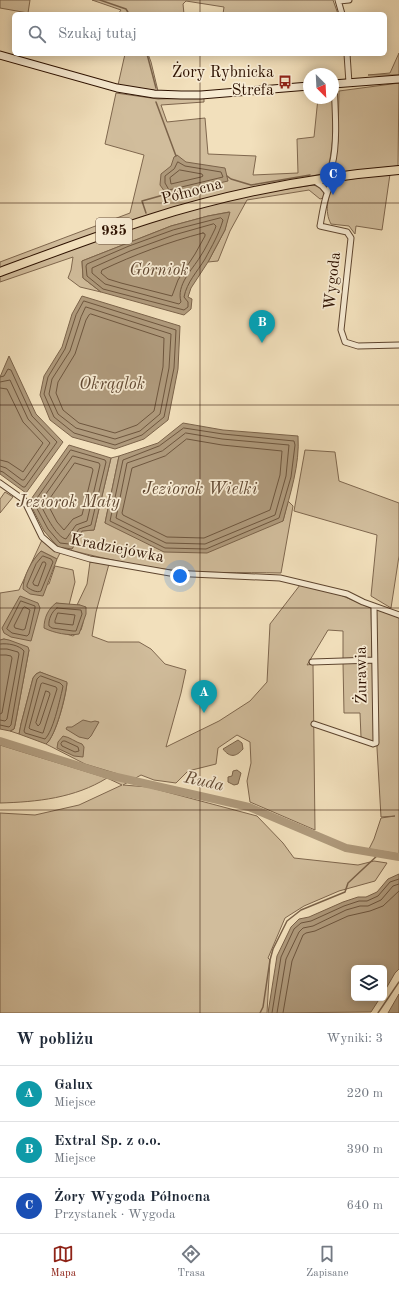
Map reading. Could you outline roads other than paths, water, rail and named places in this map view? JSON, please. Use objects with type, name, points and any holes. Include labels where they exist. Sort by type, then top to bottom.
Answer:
[{"type":"main road","name":"Północna","points":[[0,272],[116,230],[175,211],[249,192],[325,178],[399,170]]},
{"type":"street","points":[[341,12],[338,1],[349,0]]},
{"type":"street","points":[[0,55],[117,88],[154,94],[181,96],[201,95],[303,86]]},
{"type":"street","points":[[347,56],[349,83]]},
{"type":"street","points":[[339,84],[399,79]]},
{"type":"street","points":[[325,178],[332,165],[335,118],[334,104]]},
{"type":"street","points":[[332,165],[339,176]]},
{"type":"street","name":"Wygoda","points":[[339,176],[330,185],[327,192],[320,226],[347,232],[351,238],[341,330],[345,342],[358,346],[399,346]]},
{"type":"street","points":[[314,180],[327,192]]},
{"type":"street","name":"Kradziejówka","points":[[0,483],[24,500],[42,537],[56,550],[170,573],[280,578],[348,594],[399,615]]},
{"type":"street","name":"Żurawia","points":[[314,724],[373,744],[376,743],[374,606]]},
{"type":"street","points":[[312,662],[374,660]]},
{"type":"water","points":[[177,155],[186,162],[225,168],[228,181],[167,195],[160,185],[161,174],[171,166],[174,157]]},
{"type":"water","name":"Górniok","points":[[230,212],[225,230],[208,262],[191,288],[188,297],[192,299],[191,309],[184,315],[101,292],[83,278],[82,261],[171,226]]},
{"type":"water","name":"Okrąglok","points":[[82,296],[180,326],[178,369],[168,420],[144,439],[115,449],[72,437],[50,420],[40,395],[44,376],[62,347],[72,314]]},
{"type":"water","points":[[9,356],[36,414],[63,442],[26,493],[0,474],[0,377]]},
{"type":"water","name":"Jeziorok Wielki","points":[[183,423],[223,430],[298,436],[296,469],[283,521],[207,553],[164,552],[105,523],[119,456],[158,443]]},
{"type":"water","name":"Jeziorok Mały","points":[[69,445],[111,458],[94,530],[82,531],[72,549],[58,547],[44,531],[29,502]]},
{"type":"water","points":[[41,551],[57,559],[43,596],[30,594],[23,589],[23,584],[29,568]]},
{"type":"water","points":[[20,596],[38,603],[40,608],[31,641],[11,637],[4,633],[2,628]]},
{"type":"water","points":[[56,603],[86,607],[86,614],[79,634],[62,634],[44,628],[47,614]]},
{"type":"water","points":[[4,639],[28,647],[29,650],[15,725],[14,729],[10,731],[0,729],[0,640]]},
{"type":"water","points":[[40,672],[67,682],[63,705],[57,724],[50,740],[46,744],[19,734],[33,678]]},
{"type":"water","points":[[83,720],[99,722],[88,739],[79,737],[66,729],[67,727],[72,727]]},
{"type":"water","points":[[63,736],[82,744],[84,747],[83,757],[74,756],[57,748],[58,742]]},
{"type":"water","points":[[238,740],[242,743],[243,749],[238,754],[228,754],[223,749]]},
{"type":"water","points":[[237,770],[241,773],[238,784],[234,785],[228,782],[228,777],[232,776],[233,771]]},
{"type":"water","points":[[399,874],[399,969],[387,987],[387,965],[351,965],[351,1001],[378,1001],[371,1012],[268,1013],[277,956],[291,927],[299,919],[309,917],[343,902],[358,897],[366,897],[377,892],[388,879]]},
{"type":"water","points":[[399,994],[399,1013],[388,1013]]},
{"type":"waterway","points":[[100,0],[126,9],[128,12]]},
{"type":"waterway","points":[[148,56],[156,88]]},
{"type":"waterway","points":[[156,102],[176,156]]},
{"type":"waterway","points":[[227,176],[231,179],[251,185],[310,175]]},
{"type":"waterway","points":[[146,213],[142,201],[167,194]]},
{"type":"waterway","name":"Ruda","points":[[0,741],[108,775],[249,807],[346,848],[399,857]]},
{"type":"waterway","points":[[260,1013],[263,1007],[273,949],[287,921],[301,910],[345,892],[348,883],[379,854]]},
{"type":"waterway","points":[[378,1013],[399,982]]},
{"type":"place","name":"Żory Rybnicka Strefa","points":[[285,82]]},
{"type":"place","name":"Żory Wygoda Północna","points":[[333,195]]},
{"type":"place","name":"Extral Sp. z o.o.","points":[[262,343]]},
{"type":"place","name":"Galux","points":[[204,713]]}]
